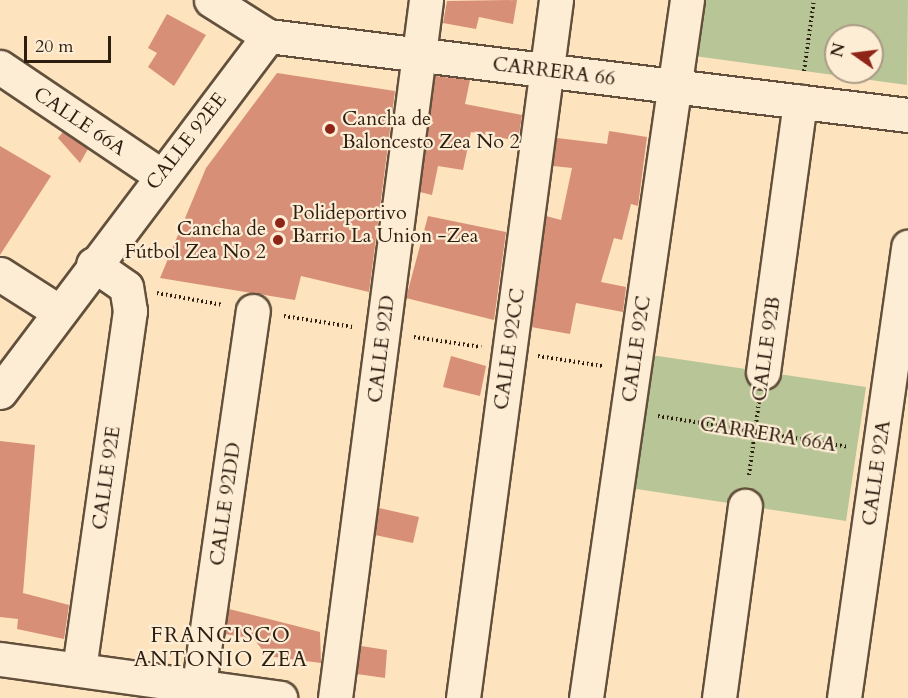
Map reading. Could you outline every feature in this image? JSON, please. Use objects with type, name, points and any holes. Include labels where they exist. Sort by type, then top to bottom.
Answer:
[{"type":"street","name":"CARRERA 66","points":[[211,0],[267,36],[908,116]]},
{"type":"street","name":"CALLE 92D","points":[[336,698],[426,0]]},
{"type":"street","name":"CALLE 92CC","points":[[463,698],[556,0]]},
{"type":"street","name":"CALLE 92C","points":[[586,698],[687,0]]},
{"type":"street","name":"CALLE 92EE","points":[[0,392],[93,264],[267,36]]},
{"type":"street","name":"CALLE 66A","points":[[0,67],[160,175]]},
{"type":"street","name":"CALLE 92B","points":[[763,372],[800,102]]},
{"type":"street","name":"CALLE 92A","points":[[844,698],[908,247]]},
{"type":"street","name":"CALLE 92E","points":[[79,669],[130,311],[126,287],[93,264]]},
{"type":"street","points":[[0,274],[58,311]]},
{"type":"street","name":"CALLE 92DD","points":[[198,692],[253,311]]},
{"type":"street","points":[[719,698],[745,506]]},
{"type":"street","points":[[0,659],[79,669],[198,692],[280,698]]},
{"type":"path","points":[[800,102],[814,0]]},
{"type":"path","name":"CALLE 92B","points":[[745,506],[763,372]]},
{"type":"path","name":"CARRERA 66A","points":[[628,411],[879,452]]},
{"type":"green space","points":[[695,0],[908,0],[907,85],[884,82],[884,24],[824,24],[824,74],[687,55]]},
{"type":"green space","points":[[651,355],[866,387],[846,521],[630,488]]},
{"type":"building","points":[[517,0],[513,24],[479,17],[476,29],[443,23],[447,1]]},
{"type":"building","points":[[167,14],[206,35],[174,86],[148,67],[157,53],[148,48]]},
{"type":"building","name":"Polideportivo Barrio La Union -Zea","points":[[277,73],[395,91],[369,292],[301,276],[295,300],[160,278],[206,168]]},
{"type":"building","points":[[435,76],[470,80],[465,104],[522,115],[518,141],[471,132],[463,170],[438,166],[432,195],[420,192]]},
{"type":"building","points":[[609,131],[647,137],[638,206],[631,204],[622,240],[614,238],[601,282],[626,287],[623,312],[576,303],[570,334],[531,327],[546,216],[561,220],[572,168],[553,166],[557,138],[607,144]]},
{"type":"building","points":[[63,132],[88,149],[80,163],[58,138]]},
{"type":"building","points":[[0,146],[51,176],[0,255]]},
{"type":"building","points":[[428,216],[506,232],[494,320],[406,298]]},
{"type":"building","points":[[451,356],[486,366],[480,396],[443,387]]},
{"type":"building","points":[[0,441],[35,445],[23,593],[69,605],[64,639],[17,629],[18,619],[0,617]]},
{"type":"building","points":[[379,508],[419,517],[413,543],[375,535]]},
{"type":"building","points":[[229,609],[320,632],[321,663],[267,656],[254,639],[225,634]]},
{"type":"building","points":[[361,646],[387,650],[385,678],[357,674]]},
{"type":"place","name":"Cancha de Baloncesto Zea No 2","points":[[330,129]]},
{"type":"place","name":"Polideportivo Barrio La Union -Zea","points":[[280,223]]},
{"type":"place","name":"Cancha de Fútbol Zea No 2","points":[[278,240]]},
{"type":"district","name":"FRANCISCO ANTONIO ZEA","points":[[221,648]]}]
